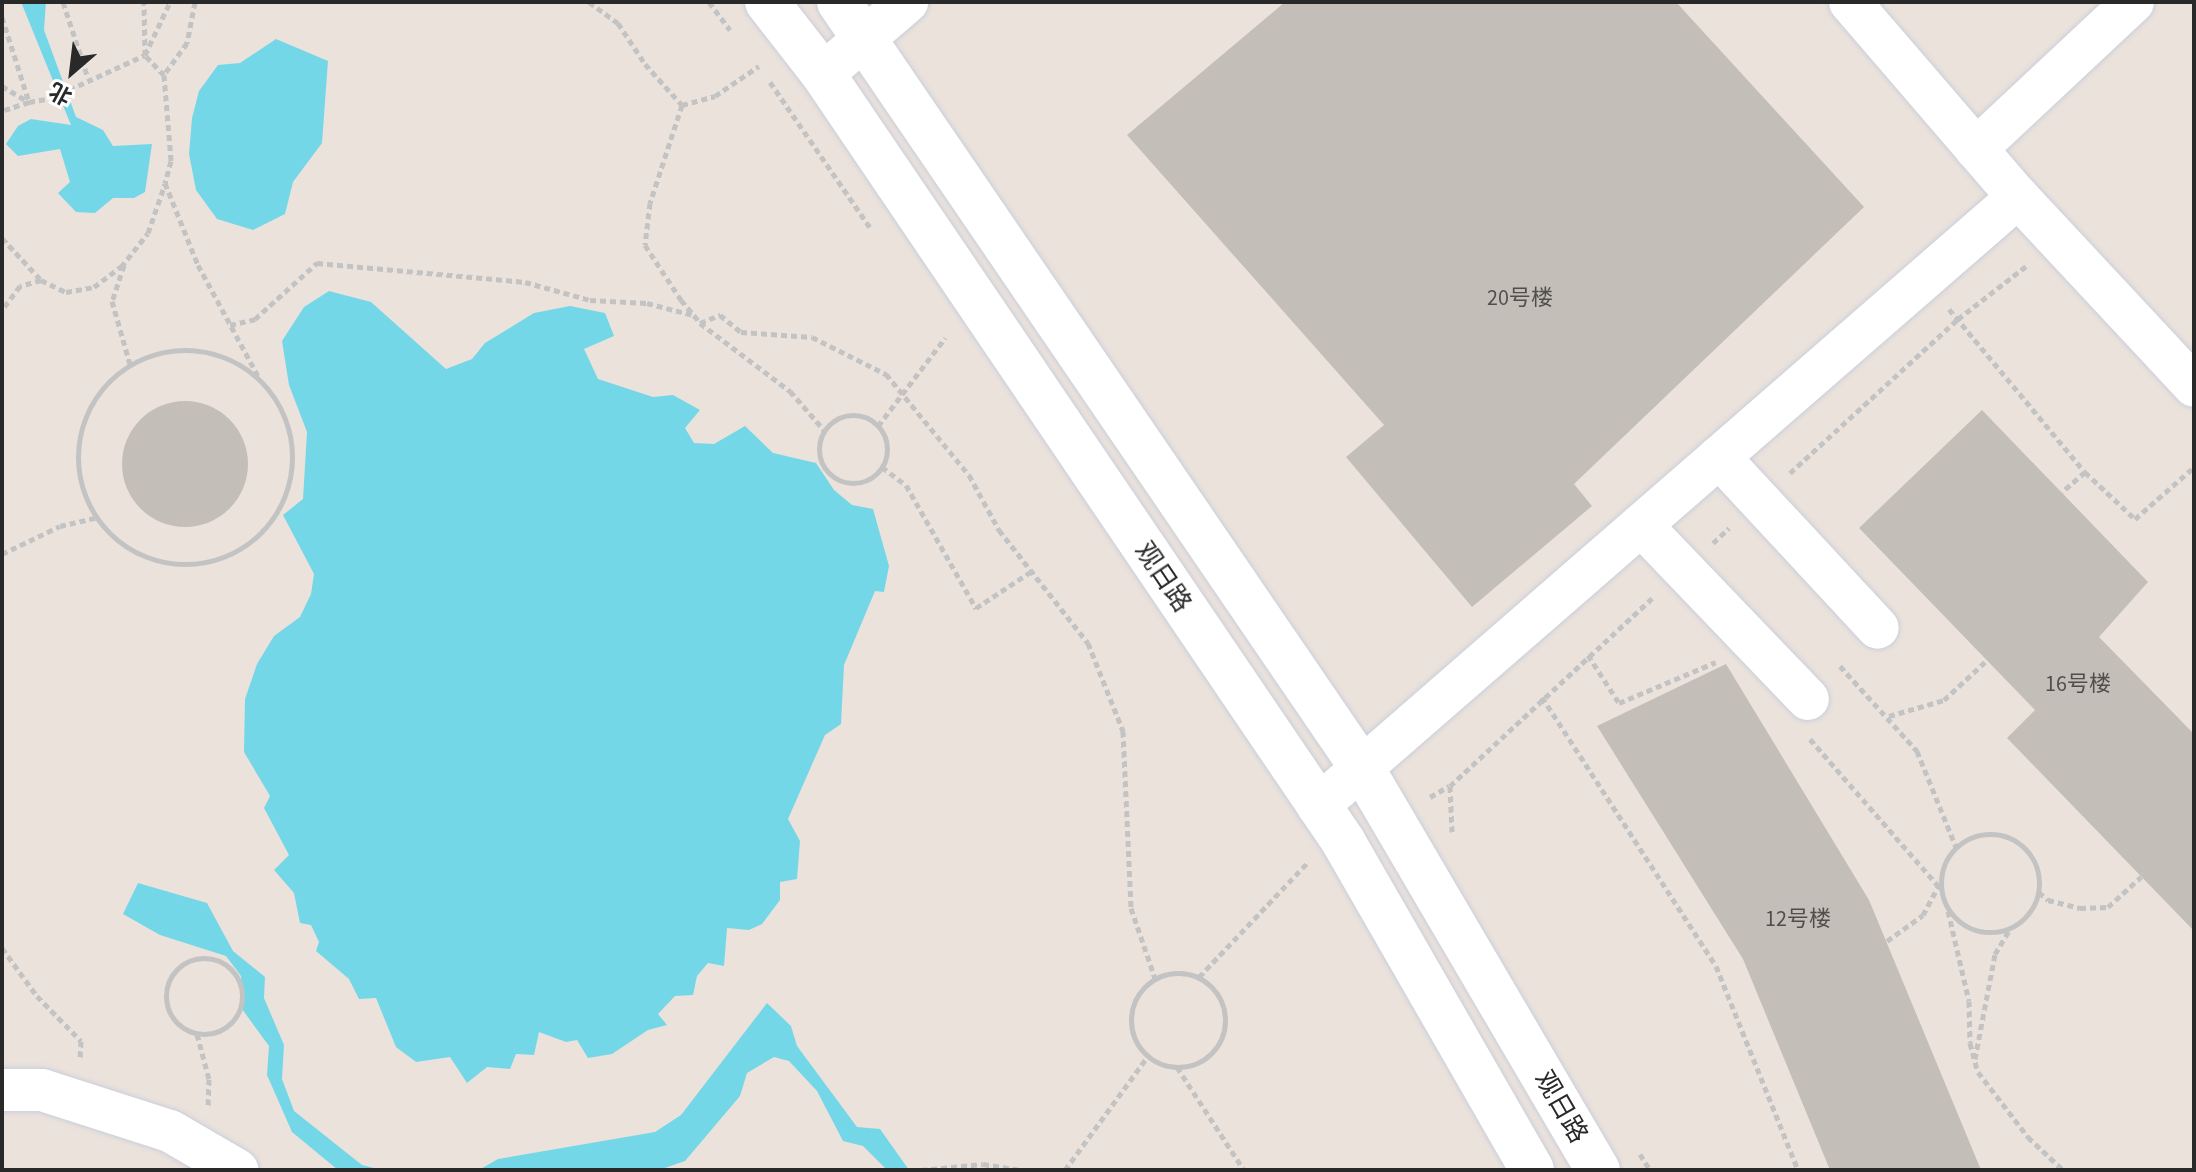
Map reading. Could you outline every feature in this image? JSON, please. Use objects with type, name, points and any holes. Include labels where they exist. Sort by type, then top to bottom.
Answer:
[{"type":"street","name":"观日路","points":[[767,2],[823,74],[1318,806],[1532,1170]]},
{"type":"street","name":"观日路","points":[[839,2],[867,37],[1362,768],[1598,1170]]},
{"type":"street","points":[[823,74],[907,2]]},
{"type":"street","points":[[1850,2],[2018,197],[2194,386]]},
{"type":"street","points":[[1976,149],[2133,2]]},
{"type":"street","points":[[1318,806],[2018,197]]},
{"type":"street","points":[[1719,457],[1878,628]]},
{"type":"street","points":[[1641,525],[1797,700]]},
{"type":"street","points":[[2,1090],[42,1090],[74,1099],[170,1131],[228,1165]]},
{"type":"path","points":[[63,2],[88,78]]},
{"type":"path","points":[[2,238],[41,280],[66,292],[94,287],[126,260],[148,233],[171,161],[164,75],[145,55],[144,2]]},
{"type":"path","points":[[2,111],[51,98],[88,78],[145,55],[170,2]]},
{"type":"path","points":[[164,75],[187,43],[195,2]]},
{"type":"path","points":[[589,2],[618,23],[645,64],[682,105]]},
{"type":"path","points":[[709,2],[734,35]]},
{"type":"path","points":[[2,17],[29,102]]},
{"type":"path","points":[[682,105],[715,96],[736,78],[760,68],[752,57]]},
{"type":"path","points":[[2,86],[29,102]]},
{"type":"path","points":[[682,105],[650,203],[645,245],[700,323],[790,391],[824,430],[820,461],[836,479],[858,483],[882,467],[887,443],[878,426],[851,414],[824,430]]},
{"type":"path","points":[[165,183],[230,325],[261,380],[278,402],[291,439],[291,479],[283,503],[255,540],[198,564],[163,562],[131,550],[96,518],[80,483],[80,431],[95,397],[130,364],[164,351],[200,350],[237,363],[261,380]]},
{"type":"path","points":[[126,260],[112,301],[130,364]]},
{"type":"path","points":[[230,325],[255,319],[317,263],[525,282],[590,300],[647,303],[694,316]]},
{"type":"path","points":[[1924,278],[2085,472],[2135,519],[2194,467]]},
{"type":"path","points":[[2,310],[20,286],[41,280]]},
{"type":"path","points":[[700,323],[720,315],[741,332],[812,337],[886,374],[969,475],[999,530],[1088,643],[1123,731],[1131,908],[1155,978]]},
{"type":"path","points":[[878,426],[905,396],[945,338]]},
{"type":"path","points":[[882,467],[906,485],[976,608],[1032,571]]},
{"type":"path","points":[[2062,492],[2085,472]]},
{"type":"path","points":[[2,554],[60,526],[96,518]]},
{"type":"path","points":[[1588,655],[1619,703],[1720,660]]},
{"type":"path","points":[[1889,716],[1944,700],[1987,660]]},
{"type":"path","points":[[1956,847],[1917,751],[1889,716],[1839,666],[1802,663],[1797,700],[1940,888],[1969,1001],[1974,1060],[1978,1072],[2028,1137],[2062,1169]]},
{"type":"path","points":[[1542,697],[1716,966],[1798,1170]]},
{"type":"path","points":[[1887,941],[1923,915],[1940,888],[1942,872],[1956,847],[1990,834],[2015,841],[2035,864],[2039,892],[2033,908],[2010,929],[1995,954],[1974,1060]]},
{"type":"path","points":[[2039,892],[2048,900],[2080,908],[2108,907],[2141,877]]},
{"type":"path","points":[[1946,906],[1976,931],[2010,929]]},
{"type":"path","points":[[2,948],[37,996],[81,1041],[74,1099]]},
{"type":"path","points":[[197,1034],[232,1023],[243,1000],[235,973],[208,958],[177,970],[166,996],[173,1018],[197,1034],[228,1165]]},
{"type":"path","points":[[1177,1067],[1211,1053],[1224,1030],[1225,1014],[1220,998],[1199,977],[1171,973],[1155,978],[1132,1009],[1132,1028],[1148,1056],[1177,1067],[1244,1170]]},
{"type":"path","points":[[1065,1170],[1148,1056]]},
{"type":"path","points":[[921,1170],[983,1164],[1022,1170]]},
{"type":"path","points":[[2053,1170],[2062,1169]]},
{"type":"water","points":[[21,2],[46,2],[44,30],[76,117],[103,130],[113,146],[152,144],[145,192],[134,198],[113,198],[95,213],[76,212],[58,193],[70,182],[60,149],[18,156],[6,144],[18,126],[31,119],[71,125]]},
{"type":"water","points":[[276,39],[328,61],[322,143],[293,182],[285,214],[253,230],[217,219],[196,190],[189,154],[192,118],[199,91],[218,65],[240,63]]},
{"type":"water","points":[[329,291],[371,302],[446,369],[472,359],[485,343],[534,313],[570,306],[605,313],[614,336],[584,349],[598,379],[653,397],[673,395],[700,410],[685,428],[694,443],[714,444],[745,426],[773,453],[816,463],[834,490],[852,505],[873,509],[889,566],[884,592],[875,591],[844,665],[841,724],[825,735],[788,819],[800,841],[797,879],[780,882],[780,900],[762,924],[749,930],[727,928],[724,966],[708,963],[697,976],[693,995],[675,996],[658,1014],[667,1025],[648,1030],[612,1054],[588,1058],[577,1040],[566,1042],[539,1032],[534,1055],[516,1054],[510,1069],[487,1067],[467,1083],[450,1057],[416,1062],[396,1047],[376,998],[359,999],[349,979],[316,951],[319,942],[311,925],[300,923],[294,893],[274,870],[289,855],[264,808],[270,796],[244,752],[245,699],[257,664],[274,636],[300,617],[311,594],[314,574],[283,515],[303,499],[307,432],[289,385],[282,341],[304,307]]},
{"type":"water","points":[[138,883],[207,903],[233,951],[265,977],[264,998],[284,1045],[282,1079],[294,1111],[362,1165],[382,1170],[338,1170],[292,1132],[267,1075],[269,1046],[242,1009],[241,976],[226,956],[160,935],[123,914]]},
{"type":"water","points":[[767,1003],[791,1026],[797,1046],[857,1127],[880,1129],[909,1170],[887,1170],[863,1146],[843,1141],[817,1091],[789,1061],[774,1057],[747,1073],[740,1096],[685,1161],[659,1170],[479,1170],[498,1159],[655,1132],[681,1115]]},
{"type":"building","points":[[1285,2],[1676,2],[1864,207],[1574,484],[1592,506],[1472,607],[1346,457],[1384,425],[1127,135]]},
{"type":"building","points":[[185,401],[209,405],[230,419],[244,440],[248,464],[244,488],[230,509],[209,523],[185,527],[161,523],[140,509],[126,488],[122,464],[126,440],[140,419],[161,405]]},
{"type":"building","points":[[1982,410],[2148,582],[2099,637],[2194,734],[2194,931],[2007,738],[2035,710],[1859,528]]},
{"type":"building","points":[[1726,664],[1869,900],[1981,1170],[1830,1170],[1743,959],[1597,726]]}]
